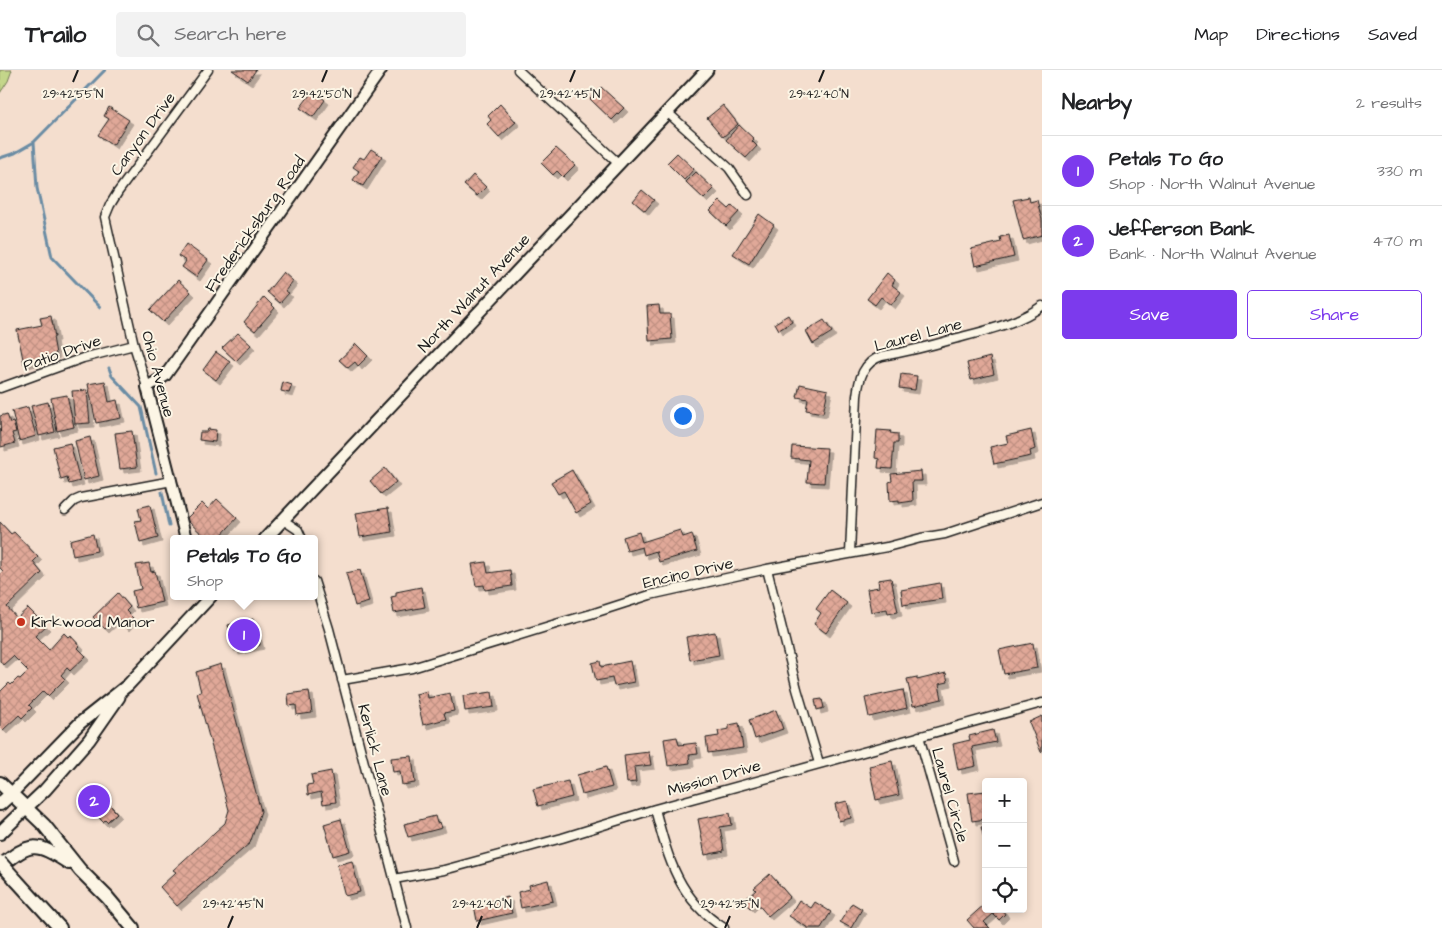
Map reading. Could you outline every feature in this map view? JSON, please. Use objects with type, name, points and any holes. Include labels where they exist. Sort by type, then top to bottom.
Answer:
[{"type":"main road","name":"North Walnut Avenue","points":[[269,535],[707,70]]},
{"type":"main road","points":[[0,833],[45,790],[89,740],[128,685],[204,600]]},
{"type":"main road","points":[[0,804],[80,723],[128,685]]},
{"type":"main road","points":[[0,783],[44,826],[80,870],[107,897],[133,928]]},
{"type":"main road","points":[[0,867],[31,846],[47,849],[80,870]]},
{"type":"main road","points":[[0,862],[60,928]]},
{"type":"street","name":"Canyon Drive","points":[[105,217],[115,196],[208,70]]},
{"type":"street","name":"Fredericksburg Road","points":[[147,387],[165,376],[381,70]]},
{"type":"street","points":[[518,70],[619,164]]},
{"type":"street","points":[[667,112],[729,168],[748,195]]},
{"type":"street","name":"Ohio Avenue","points":[[105,217],[134,345],[147,387],[185,535]]},
{"type":"street","name":"Laurel Lane","points":[[850,553],[857,396],[864,369],[875,358],[977,334],[1021,318],[1042,306]]},
{"type":"street","name":"Patio Drive","points":[[0,388],[83,358],[134,345]]},
{"type":"street","points":[[64,510],[74,501],[81,498],[172,481]]},
{"type":"street","name":"Encino Drive","points":[[342,680],[412,668],[559,622],[591,614],[650,594],[945,534],[1042,502]]},
{"type":"street","points":[[283,520],[298,530],[300,535]]},
{"type":"street","points":[[767,569],[797,689],[819,763]]},
{"type":"street","name":"Kerlick Lane","points":[[318,593],[330,629],[406,928]]},
{"type":"street","name":"Mission Drive","points":[[394,879],[444,870],[562,838],[655,809],[1042,703]]},
{"type":"street","name":"Laurel Circle","points":[[919,736],[954,861]]},
{"type":"street","points":[[655,809],[672,867],[681,885],[696,905],[710,919],[724,928]]},
{"type":"green space","points":[[0,70],[12,70],[8,81],[0,93]]},
{"type":"building","points":[[232,70],[256,70],[248,81]]},
{"type":"building","points":[[601,87],[624,108],[612,120],[590,99]]},
{"type":"building","points":[[313,91],[325,100],[313,117],[300,108]]},
{"type":"building","points":[[500,104],[516,122],[499,137],[487,124],[491,120],[488,116]]},
{"type":"building","points":[[723,105],[738,124],[723,137],[707,118]]},
{"type":"building","points":[[109,107],[129,120],[113,145],[98,135],[109,119],[104,116]]},
{"type":"building","points":[[739,125],[754,139],[752,141],[757,146],[746,158],[726,140]]},
{"type":"building","points":[[556,148],[575,165],[563,177],[557,171],[553,175],[541,163]]},
{"type":"building","points":[[371,149],[382,156],[363,186],[353,180],[359,171],[353,167],[360,157],[364,159]]},
{"type":"building","points":[[677,153],[694,169],[684,180],[667,163]]},
{"type":"building","points":[[696,172],[714,189],[704,199],[686,182]]},
{"type":"building","points":[[473,175],[486,187],[477,196],[464,185]]},
{"type":"building","points":[[642,190],[654,200],[645,211],[633,201]]},
{"type":"building","points":[[1029,197],[1030,202],[1037,200],[1042,220],[1042,235],[1023,240],[1013,200]]},
{"type":"building","points":[[720,201],[729,209],[732,206],[739,212],[726,226],[710,211]]},
{"type":"building","points":[[759,214],[774,225],[749,264],[733,254]]},
{"type":"building","points":[[1009,235],[1014,257],[975,266],[971,249],[1001,242],[1000,237]]},
{"type":"building","points":[[186,244],[208,260],[196,277],[182,267],[186,261],[178,256]]},
{"type":"building","points":[[283,272],[293,281],[285,291],[289,293],[280,303],[267,292]]},
{"type":"building","points":[[887,273],[895,280],[892,285],[901,292],[891,305],[881,297],[875,305],[867,299]]},
{"type":"building","points":[[178,280],[191,292],[163,322],[150,310]]},
{"type":"building","points":[[264,297],[275,308],[255,331],[244,322]]},
{"type":"building","points":[[659,305],[660,314],[670,314],[672,339],[649,341],[647,306]]},
{"type":"building","points":[[788,315],[792,322],[779,330],[775,323]]},
{"type":"building","points":[[51,316],[56,354],[24,364],[17,330],[42,325],[40,318]]},
{"type":"building","points":[[824,320],[832,332],[813,344],[806,331]]},
{"type":"building","points":[[238,333],[251,345],[236,361],[222,348]]},
{"type":"building","points":[[356,344],[368,356],[358,366],[355,362],[348,368],[339,360]]},
{"type":"building","points":[[216,352],[230,362],[216,380],[203,370]]},
{"type":"building","points":[[990,357],[994,374],[971,380],[967,363]]},
{"type":"building","points":[[901,374],[917,376],[915,390],[899,388]]},
{"type":"building","points":[[105,381],[109,402],[117,400],[121,418],[96,423],[88,384]]},
{"type":"building","points":[[283,382],[292,385],[289,393],[281,391]]},
{"type":"building","points":[[800,384],[828,390],[823,413],[806,410],[808,399],[797,397]]},
{"type":"building","points":[[87,390],[90,423],[75,424],[72,391]]},
{"type":"building","points":[[67,395],[74,427],[57,431],[51,398]]},
{"type":"building","points":[[48,402],[55,432],[39,436],[31,406]]},
{"type":"building","points":[[28,407],[36,436],[19,441],[12,411]]},
{"type":"building","points":[[7,414],[10,423],[13,422],[16,432],[12,433],[15,443],[1,447],[0,416]]},
{"type":"building","points":[[208,429],[216,430],[215,442],[199,440],[200,432],[207,432]]},
{"type":"building","points":[[877,430],[891,431],[890,433],[898,434],[898,443],[894,443],[892,469],[878,468],[879,459],[875,458]]},
{"type":"building","points":[[1031,430],[1035,449],[1030,451],[1031,456],[994,464],[990,447],[1008,443],[1006,436]]},
{"type":"building","points":[[132,431],[137,467],[120,469],[115,433]]},
{"type":"building","points":[[90,437],[99,476],[84,480],[75,441]]},
{"type":"building","points":[[70,443],[80,481],[69,484],[67,478],[61,480],[53,447]]},
{"type":"building","points":[[792,446],[827,448],[824,483],[807,482],[809,460],[791,458]]},
{"type":"building","points":[[385,468],[396,482],[381,494],[370,481]]},
{"type":"building","points":[[572,470],[591,504],[576,513],[564,491],[558,494],[551,482]]},
{"type":"building","points":[[921,471],[922,481],[912,481],[913,501],[899,503],[899,500],[890,501],[889,482],[892,481],[891,474]]},
{"type":"building","points":[[217,499],[237,518],[222,535],[203,535],[186,519],[202,503],[208,509]]},
{"type":"building","points":[[150,505],[158,538],[140,543],[135,521],[141,520],[138,508]]},
{"type":"building","points":[[388,508],[392,532],[360,537],[356,513]]},
{"type":"building","name":"Kirkwood Manor","points":[[0,522],[11,534],[14,532],[38,557],[33,562],[42,573],[7,607],[17,618],[28,608],[46,626],[35,636],[49,650],[64,633],[68,637],[70,635],[80,646],[78,648],[86,656],[70,671],[67,668],[61,675],[65,679],[48,696],[43,691],[29,705],[32,708],[22,718],[19,715],[3,730],[0,727],[0,692],[9,683],[11,685],[28,671],[13,656],[3,665],[0,661],[0,574],[3,571],[0,568]]},
{"type":"building","points":[[680,530],[683,537],[692,534],[697,551],[659,562],[656,551],[644,555],[642,547],[627,551],[623,537],[639,532],[642,542]]},
{"type":"building","points":[[93,534],[97,551],[73,556],[70,540]]},
{"type":"building","points":[[486,562],[488,573],[510,570],[512,586],[485,590],[484,585],[476,586],[472,564]]},
{"type":"building","points":[[149,563],[151,572],[155,571],[162,602],[136,608],[132,591],[141,589],[136,565]]},
{"type":"building","points":[[360,570],[369,602],[355,606],[346,573]]},
{"type":"building","points":[[891,578],[898,612],[888,614],[887,609],[871,612],[867,589],[879,587],[878,580]]},
{"type":"building","points":[[940,583],[942,599],[903,605],[901,590]]},
{"type":"building","points":[[421,587],[425,607],[394,613],[391,597],[396,596],[396,592]]},
{"type":"building","points":[[830,590],[847,603],[826,633],[814,624],[821,613],[816,609]]},
{"type":"building","points":[[118,593],[130,607],[126,611],[133,618],[125,627],[117,618],[105,629],[93,617]]},
{"type":"building","points":[[253,619],[260,645],[235,651],[228,625]]},
{"type":"building","points":[[715,632],[719,655],[690,660],[686,637]]},
{"type":"building","points":[[1033,643],[1037,668],[1004,674],[999,650]]},
{"type":"building","points":[[600,661],[601,667],[630,661],[634,682],[614,686],[612,678],[596,681],[592,663]]},
{"type":"building","points":[[221,664],[261,811],[250,843],[177,906],[160,887],[176,872],[173,870],[225,823],[229,810],[197,693],[201,692],[196,672]]},
{"type":"building","points":[[946,673],[948,682],[939,684],[942,699],[913,706],[907,679],[917,677],[917,680]]},
{"type":"building","points":[[903,690],[907,708],[869,717],[865,698]]},
{"type":"building","points":[[309,691],[312,713],[297,715],[296,705],[289,706],[288,694]]},
{"type":"building","points":[[427,691],[428,698],[450,693],[454,711],[444,713],[446,719],[423,725],[416,694]]},
{"type":"building","points":[[492,692],[494,707],[465,711],[463,696]]},
{"type":"building","points":[[822,699],[824,708],[817,710],[815,700]]},
{"type":"building","points":[[776,710],[783,729],[755,739],[749,720]]},
{"type":"building","points":[[1042,716],[1042,751],[1041,752],[1029,722]]},
{"type":"building","points":[[739,723],[743,748],[708,753],[706,738],[719,736],[718,731],[729,729],[729,725]]},
{"type":"building","points":[[993,730],[996,742],[972,747],[976,766],[958,770],[953,744],[970,740],[969,736]]},
{"type":"building","points":[[677,737],[679,745],[696,743],[698,754],[689,755],[690,763],[668,766],[664,739]]},
{"type":"building","points":[[649,752],[651,765],[634,767],[636,782],[627,783],[624,755]]},
{"type":"building","points":[[412,756],[415,783],[402,785],[400,771],[393,772],[391,758]]},
{"type":"building","points":[[892,761],[899,795],[876,800],[869,766]]},
{"type":"building","points":[[606,767],[612,787],[582,795],[577,775]]},
{"type":"building","points":[[331,771],[336,802],[323,804],[321,792],[308,795],[307,785],[313,784],[311,775]]},
{"type":"building","points":[[568,781],[572,797],[538,806],[533,789]]},
{"type":"building","points":[[90,788],[108,807],[110,805],[117,813],[107,822],[105,820],[103,822],[80,797]]},
{"type":"building","points":[[90,788],[108,807],[98,816],[80,797]]},
{"type":"building","points":[[982,791],[982,820],[972,821],[968,793]]},
{"type":"building","points":[[847,801],[851,818],[839,821],[835,804]]},
{"type":"building","points":[[110,805],[117,813],[107,822],[105,820],[103,822],[98,817]]},
{"type":"building","points":[[730,813],[732,825],[720,827],[724,851],[705,855],[698,819]]},
{"type":"building","points":[[435,816],[437,823],[440,822],[442,828],[408,837],[404,824]]},
{"type":"building","points":[[341,819],[350,851],[333,856],[324,824]]},
{"type":"building","points":[[352,861],[360,892],[345,896],[337,865]]},
{"type":"building","points":[[770,874],[790,897],[768,916],[756,902],[750,908],[743,901]]},
{"type":"building","points":[[548,880],[553,901],[521,908],[518,892],[530,889],[529,885]]},
{"type":"building","points":[[508,897],[512,913],[477,921],[474,905]]},
{"type":"building","points":[[799,900],[811,908],[815,902],[831,912],[821,928],[808,928],[789,916]]},
{"type":"building","points":[[852,903],[862,909],[851,928],[840,922]]},
{"type":"building","points":[[982,907],[982,913],[1005,914],[999,920],[993,914],[984,922],[990,928],[974,928],[967,920]]},
{"type":"waterway","points":[[0,158],[15,153],[34,142],[105,70]]},
{"type":"waterway","points":[[34,142],[37,188],[52,257],[100,307]]},
{"type":"waterway","points":[[109,368],[112,376],[141,407],[156,473]]},
{"type":"waterway","points":[[162,492],[169,526]]},
{"type":"place","name":"Kirkwood Manor","points":[[21,622]]},
{"type":"place","name":"Petals To Go","points":[[244,635]]},
{"type":"place","name":"Jefferson Bank","points":[[94,801]]}]
